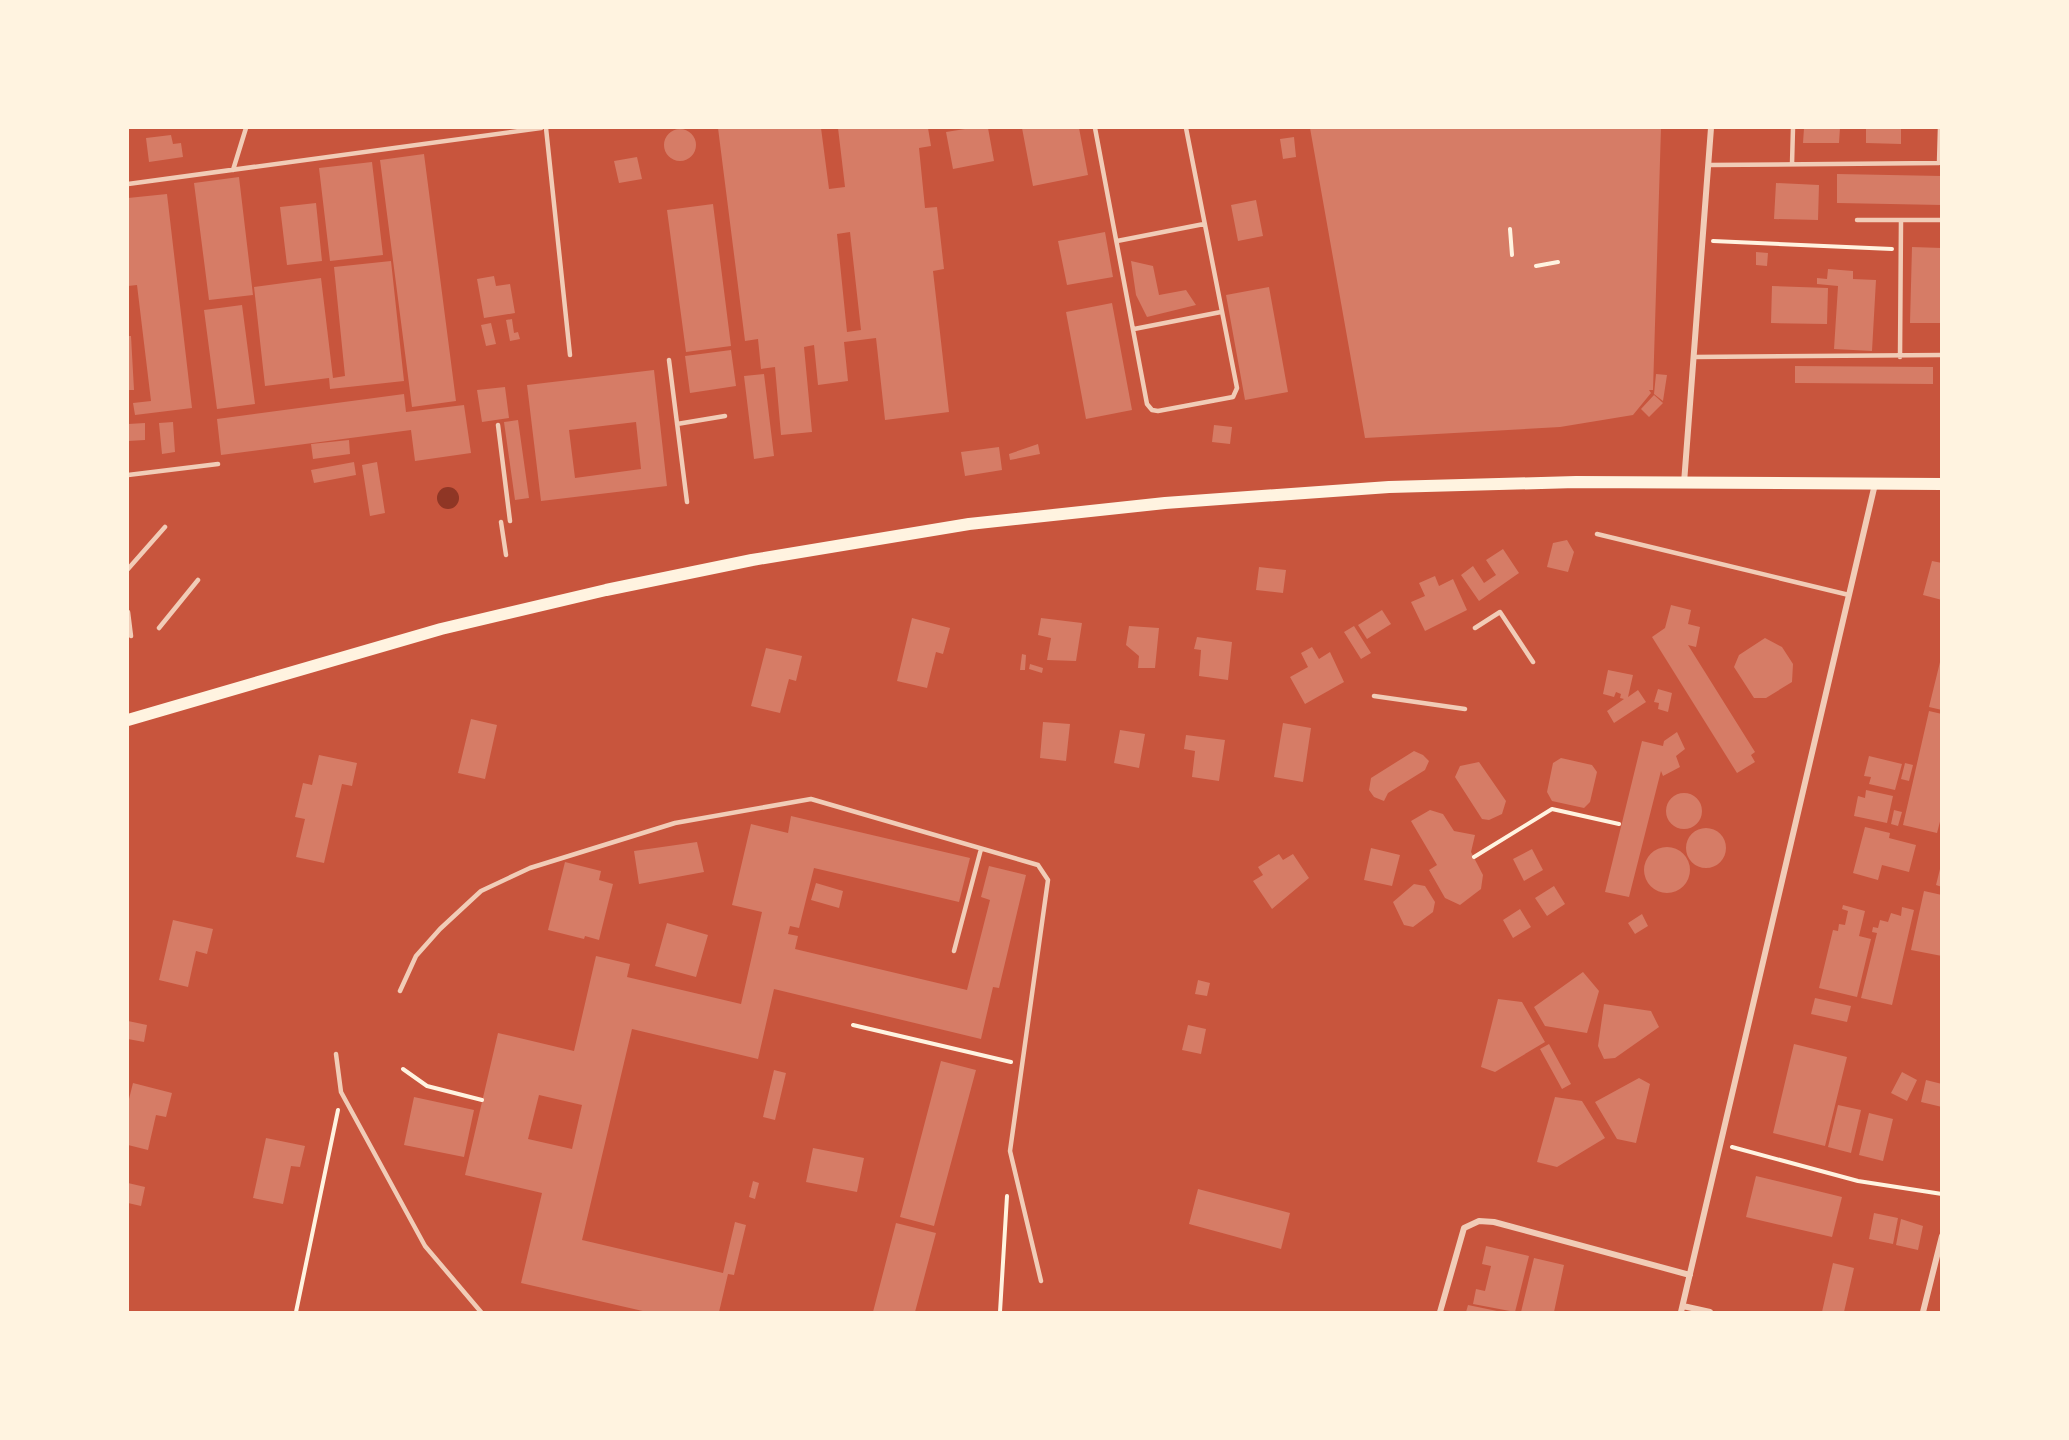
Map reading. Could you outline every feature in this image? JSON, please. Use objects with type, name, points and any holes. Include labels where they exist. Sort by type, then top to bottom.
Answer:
[{"type":"main road","points":[[128,720],[441,629],[606,590],[752,560],[969,524],[1165,503],[1389,487],[1576,482],[1941,484]]},
{"type":"street","points":[[1684,484],[1711,128]]},
{"type":"street","points":[[1710,1312],[1682,1309],[1875,484]]},
{"type":"street","points":[[1440,1312],[1464,1228],[1479,1221],[1494,1222],[1690,1275]]},
{"type":"street","points":[[1923,1312],[1941,1236]]},
{"type":"lane","points":[[233,170],[246,128]]},
{"type":"lane","points":[[128,184],[503,129],[544,128],[570,355]]},
{"type":"lane","points":[[1095,128],[1147,404],[1152,410],[1233,397],[1236,393],[1186,128]]},
{"type":"lane","points":[[1792,164],[1793,128]]},
{"type":"lane","points":[[1709,165],[1940,162],[1940,128]]},
{"type":"lane","points":[[1857,220],[1941,220]]},
{"type":"lane","points":[[1900,357],[1901,220]]},
{"type":"lane","points":[[1118,241],[1204,224]]},
{"type":"lane","points":[[1134,329],[1221,312]]},
{"type":"lane","points":[[1694,357],[1941,355]]},
{"type":"lane","points":[[669,360],[687,502]]},
{"type":"lane","points":[[677,424],[724,416]]},
{"type":"lane","points":[[498,425],[510,521]]},
{"type":"lane","points":[[128,475],[218,464]]},
{"type":"lane","points":[[501,522],[506,555]]},
{"type":"lane","points":[[128,569],[165,527]]},
{"type":"lane","points":[[1597,534],[1849,595]]},
{"type":"lane","points":[[159,628],[198,580]]},
{"type":"lane","points":[[128,612],[131,636]]},
{"type":"lane","points":[[1475,628],[1500,612],[1533,662]]},
{"type":"lane","points":[[1374,696],[1465,709]]},
{"type":"lane","points":[[400,991],[416,956],[440,929],[481,891],[530,868],[675,823],[811,799],[1038,865],[1048,880],[1020,1064],[1010,1151],[1041,1281]]},
{"type":"lane","points":[[954,951],[981,849]]},
{"type":"lane","points":[[336,1054],[341,1092],[425,1245],[481,1312]]},
{"type":"path","points":[[1510,229],[1512,255]]},
{"type":"path","points":[[1703,241],[1901,249]]},
{"type":"path","points":[[1536,266],[1558,262]]},
{"type":"path","points":[[1474,857],[1552,808],[1619,824]]},
{"type":"path","points":[[853,1025],[1020,1064]]},
{"type":"path","points":[[403,1069],[427,1086],[482,1100]]},
{"type":"path","points":[[296,1312],[329,1161],[341,1092]]},
{"type":"path","points":[[1721,1144],[1858,1181],[1941,1194]]},
{"type":"path","points":[[1000,1312],[1008,1186]]},
{"type":"shaded area","points":[[444,487],[452,487],[459,494],[459,502],[452,509],[444,509],[437,502],[437,494]]},
{"type":"building","points":[[718,128],[821,128],[829,189],[845,187],[838,128],[928,128],[931,146],[919,148],[925,208],[937,207],[944,269],[933,271],[949,412],[885,420],[876,338],[844,342],[848,381],[818,385],[814,345],[804,347],[812,432],[781,435],[775,367],[761,369],[758,339],[745,341]],"holes":[[[850,232],[861,330],[847,332],[837,234]]]},
{"type":"building","points":[[988,128],[994,161],[953,169],[946,132]]},
{"type":"building","points":[[1022,128],[1079,128],[1088,175],[1033,186]]},
{"type":"building","points":[[1310,128],[1661,128],[1653,390],[1649,390],[1651,393],[1633,415],[1560,427],[1365,438]]},
{"type":"building","points":[[1804,128],[1840,128],[1839,143],[1803,143]]},
{"type":"building","points":[[1866,128],[1901,128],[1901,144],[1866,143]]},
{"type":"building","points":[[680,129],[691,134],[696,145],[691,156],[680,161],[669,156],[664,145],[669,134]]},
{"type":"building","points":[[171,135],[173,144],[181,143],[183,157],[149,162],[146,138]]},
{"type":"building","points":[[1294,137],[1296,157],[1283,159],[1280,139]]},
{"type":"building","points":[[424,154],[456,401],[412,407],[380,160]]},
{"type":"building","points":[[637,157],[642,179],[619,183],[614,161]]},
{"type":"building","points":[[372,162],[383,255],[330,261],[319,168]]},
{"type":"building","points":[[1837,174],[1942,176],[1942,205],[1837,203]]},
{"type":"building","points":[[239,177],[253,295],[209,300],[194,183]]},
{"type":"building","points":[[1776,183],[1819,185],[1818,220],[1774,219]]},
{"type":"building","points":[[167,194],[192,408],[135,415],[133,403],[151,401],[137,285],[128,286],[128,198]]},
{"type":"building","points":[[1256,200],[1263,236],[1238,241],[1231,205]]},
{"type":"building","points":[[316,203],[322,261],[287,265],[280,207]]},
{"type":"building","points":[[713,204],[731,346],[686,352],[667,210]]},
{"type":"building","points":[[1105,232],[1113,277],[1067,285],[1058,241]]},
{"type":"building","points":[[1912,247],[1942,248],[1942,323],[1910,323]]},
{"type":"building","points":[[1756,252],[1768,253],[1767,266],[1756,265]]},
{"type":"building","points":[[391,261],[404,381],[330,389],[329,378],[265,386],[254,287],[321,278],[333,378],[345,376],[334,267]]},
{"type":"building","points":[[1131,261],[1153,266],[1159,295],[1186,290],[1196,305],[1147,317],[1136,295]]},
{"type":"building","points":[[1828,269],[1853,271],[1853,279],[1876,280],[1872,351],[1834,349],[1838,286],[1817,284],[1817,278],[1827,279]]},
{"type":"building","points":[[494,276],[496,286],[510,284],[515,313],[484,318],[477,279]]},
{"type":"building","points":[[1772,286],[1828,288],[1827,324],[1771,323]]},
{"type":"building","points":[[1269,287],[1288,392],[1245,400],[1226,295]]},
{"type":"building","points":[[1112,303],[1132,410],[1086,419],[1066,312]]},
{"type":"building","points":[[242,305],[255,404],[217,409],[204,310]]},
{"type":"building","points":[[512,319],[514,333],[518,332],[520,339],[510,341],[506,320]]},
{"type":"building","points":[[491,323],[496,344],[486,346],[481,325]]},
{"type":"building","points":[[128,336],[131,336],[134,390],[128,390]]},
{"type":"building","points":[[731,350],[736,386],[690,393],[685,356]]},
{"type":"building","points":[[1795,366],[1933,367],[1933,384],[1795,383]]},
{"type":"building","points":[[654,370],[667,486],[541,501],[527,385]],"holes":[[[636,422],[641,469],[575,478],[569,430]]]},
{"type":"building","points":[[764,374],[774,456],[754,459],[744,376]]},
{"type":"building","points":[[1656,374],[1667,375],[1663,401],[1654,394]]},
{"type":"building","points":[[505,387],[509,418],[482,422],[477,390]]},
{"type":"building","points":[[404,394],[406,412],[464,405],[471,453],[415,461],[411,430],[221,455],[217,419]]},
{"type":"building","points":[[1654,395],[1663,403],[1649,417],[1641,409]]},
{"type":"building","points":[[518,420],[529,498],[515,500],[504,422]]},
{"type":"building","points":[[173,422],[175,452],[162,454],[159,423]]},
{"type":"building","points":[[145,423],[145,440],[128,441],[128,424]]},
{"type":"building","points":[[1214,425],[1232,427],[1230,444],[1212,442]]},
{"type":"building","points":[[349,440],[350,454],[313,459],[311,444]]},
{"type":"building","points":[[1038,444],[1040,454],[1010,460],[1009,454]]},
{"type":"building","points":[[999,447],[1002,470],[965,476],[961,452]]},
{"type":"building","points":[[354,462],[356,475],[314,483],[311,470]]},
{"type":"building","points":[[377,462],[385,513],[370,516],[362,465]]},
{"type":"building","points":[[1567,540],[1574,552],[1568,572],[1547,567],[1553,543]]},
{"type":"building","points":[[1503,549],[1519,573],[1479,601],[1461,575],[1473,566],[1484,583],[1496,575],[1486,560]]},
{"type":"building","points":[[1932,561],[1942,563],[1942,600],[1923,595]]},
{"type":"building","points":[[1259,567],[1286,570],[1283,593],[1256,590]]},
{"type":"building","points":[[1435,576],[1439,586],[1453,579],[1467,610],[1425,631],[1411,602],[1425,596],[1419,583]]},
{"type":"building","points":[[1671,605],[1691,610],[1688,624],[1700,627],[1696,647],[1688,645],[1755,752],[1751,755],[1755,762],[1737,773],[1652,637],[1665,628]]},
{"type":"building","points":[[1382,610],[1391,624],[1367,639],[1358,625]]},
{"type":"building","points":[[912,618],[950,628],[943,654],[936,652],[927,688],[897,681]]},
{"type":"building","points":[[1041,618],[1082,623],[1076,661],[1047,660],[1051,638],[1038,635]]},
{"type":"building","points":[[1129,626],[1159,628],[1155,668],[1138,668],[1139,656],[1126,645]]},
{"type":"building","points":[[1354,626],[1371,653],[1361,659],[1344,632]]},
{"type":"building","points":[[1197,637],[1232,642],[1228,680],[1199,676],[1201,650],[1194,649]]},
{"type":"building","points":[[1765,638],[1782,647],[1793,664],[1792,682],[1766,698],[1754,698],[1734,667],[1739,655]]},
{"type":"building","points":[[1312,647],[1319,659],[1330,652],[1344,682],[1305,704],[1290,677],[1308,667],[1301,653]]},
{"type":"building","points":[[766,648],[802,656],[796,681],[789,679],[780,713],[751,706]]},
{"type":"building","points":[[1022,654],[1026,655],[1025,670],[1020,670]]},
{"type":"building","points":[[1942,658],[1942,710],[1929,707]]},
{"type":"building","points":[[1030,664],[1043,668],[1042,673],[1029,669]]},
{"type":"building","points":[[1608,670],[1633,675],[1628,697],[1638,690],[1646,702],[1614,723],[1607,711],[1624,699],[1620,698],[1621,694],[1616,692],[1614,697],[1603,694]]},
{"type":"building","points":[[1658,689],[1672,693],[1668,712],[1658,709],[1659,703],[1654,702]]},
{"type":"building","points":[[1929,711],[1942,714],[1942,814],[1937,833],[1903,825]]},
{"type":"building","points":[[471,719],[497,725],[485,779],[458,773]]},
{"type":"building","points":[[1043,722],[1070,724],[1066,761],[1040,758]]},
{"type":"building","points":[[1283,723],[1311,728],[1303,782],[1274,777]]},
{"type":"building","points":[[1120,730],[1145,734],[1139,768],[1114,763]]},
{"type":"building","points":[[1677,732],[1685,749],[1676,756],[1680,767],[1663,776],[1661,771],[1629,897],[1605,892],[1642,741],[1663,746],[1664,741]]},
{"type":"building","points":[[1186,735],[1225,740],[1219,781],[1192,777],[1195,751],[1184,749]]},
{"type":"building","points":[[1414,751],[1429,761],[1425,770],[1388,793],[1384,801],[1374,797],[1369,790],[1371,778]]},
{"type":"building","points":[[319,755],[357,763],[352,786],[342,784],[324,863],[296,857],[305,819],[295,817],[303,783],[312,785]]},
{"type":"building","points":[[1869,756],[1902,764],[1895,790],[1869,784],[1871,777],[1864,776]]},
{"type":"building","points":[[1561,758],[1592,765],[1597,772],[1590,802],[1584,808],[1552,801],[1547,792],[1553,763]]},
{"type":"building","points":[[1479,762],[1506,801],[1502,814],[1489,820],[1482,819],[1455,777],[1460,766]]},
{"type":"building","points":[[1905,763],[1913,765],[1909,781],[1901,779]]},
{"type":"building","points":[[1866,790],[1893,796],[1887,823],[1854,816],[1858,796],[1865,798]]},
{"type":"building","points":[[1684,793],[1697,798],[1702,811],[1697,824],[1684,829],[1671,824],[1666,811],[1671,798]]},
{"type":"building","points":[[1430,810],[1443,814],[1454,831],[1475,835],[1471,852],[1483,875],[1481,889],[1460,905],[1445,898],[1429,870],[1437,865],[1411,821]]},
{"type":"building","points":[[1894,810],[1902,812],[1898,826],[1891,824]]},
{"type":"building","points":[[791,816],[970,858],[959,902],[814,868],[799,928],[790,926],[788,934],[798,936],[795,949],[967,990],[990,900],[981,897],[989,866],[1026,875],[999,988],[993,987],[981,1039],[774,989],[758,1059],[632,1029],[582,1240],[723,1273],[735,1222],[746,1225],[734,1275],[728,1274],[719,1312],[647,1312],[521,1283],[542,1193],[465,1175],[498,1033],[574,1051],[596,956],[630,964],[627,977],[741,1004],[762,912],[732,905],[751,824],[788,833]],"holes":[[[539,1095],[582,1105],[572,1149],[528,1139]]]},
{"type":"building","points":[[1865,827],[1890,833],[1889,838],[1916,845],[1909,872],[1882,865],[1878,880],[1853,873]]},
{"type":"building","points":[[1706,828],[1720,834],[1726,848],[1720,862],[1706,868],[1692,862],[1686,848],[1692,834]]},
{"type":"building","points":[[697,842],[704,872],[639,884],[634,851]]},
{"type":"building","points":[[1667,847],[1683,854],[1690,870],[1683,886],[1667,893],[1651,886],[1644,870],[1651,854]]},
{"type":"building","points":[[1371,848],[1400,855],[1392,886],[1364,880]]},
{"type":"building","points":[[1532,849],[1543,870],[1524,881],[1513,859]]},
{"type":"building","points":[[1279,854],[1283,860],[1293,854],[1309,878],[1272,909],[1253,881],[1263,875],[1258,867]]},
{"type":"building","points":[[565,862],[601,871],[599,880],[613,884],[599,940],[585,936],[584,939],[548,930]]},
{"type":"building","points":[[1942,865],[1942,887],[1936,885]]},
{"type":"building","points":[[816,883],[843,891],[839,908],[811,900]]},
{"type":"building","points":[[1414,884],[1425,886],[1435,902],[1433,912],[1413,927],[1404,925],[1393,902]]},
{"type":"building","points":[[1554,886],[1565,904],[1547,916],[1535,898]]},
{"type":"building","points":[[1924,891],[1942,895],[1942,956],[1911,950]]},
{"type":"building","points":[[1843,905],[1865,911],[1859,936],[1871,939],[1857,997],[1819,988],[1833,930],[1838,931],[1839,924],[1845,925],[1848,911],[1842,909]]},
{"type":"building","points":[[1902,907],[1914,910],[1892,1005],[1861,998],[1877,933],[1872,932],[1873,927],[1878,928],[1880,920],[1888,922],[1891,913],[1901,916]]},
{"type":"building","points":[[1520,909],[1531,927],[1513,938],[1503,920]]},
{"type":"building","points":[[1642,914],[1648,926],[1635,934],[1628,923]]},
{"type":"building","points":[[173,920],[213,929],[207,954],[196,951],[188,987],[159,980]]},
{"type":"building","points":[[667,923],[708,935],[696,977],[655,966]]},
{"type":"building","points":[[1583,972],[1599,991],[1587,1033],[1545,1026],[1534,1007]]},
{"type":"building","points":[[1198,980],[1210,983],[1207,996],[1195,994]]},
{"type":"building","points":[[1815,998],[1851,1006],[1847,1022],[1811,1014]]},
{"type":"building","points":[[1498,999],[1522,1002],[1545,1042],[1495,1072],[1481,1067]]},
{"type":"building","points":[[1604,1004],[1651,1011],[1659,1027],[1615,1058],[1604,1059],[1598,1046]]},
{"type":"building","points":[[128,1021],[147,1025],[144,1042],[128,1039]]},
{"type":"building","points":[[1188,1025],[1206,1029],[1201,1054],[1182,1050]]},
{"type":"building","points":[[1549,1044],[1571,1084],[1562,1089],[1540,1049]]},
{"type":"building","points":[[1794,1044],[1847,1057],[1825,1146],[1773,1133]]},
{"type":"building","points":[[941,1061],[976,1070],[934,1226],[900,1217]]},
{"type":"building","points":[[774,1070],[786,1073],[775,1120],[763,1117]]},
{"type":"building","points":[[1902,1072],[1917,1080],[1907,1101],[1891,1093]]},
{"type":"building","points":[[1639,1078],[1650,1084],[1636,1143],[1617,1139],[1595,1102]]},
{"type":"building","points":[[1926,1080],[1942,1084],[1942,1107],[1921,1102]]},
{"type":"building","points":[[133,1083],[172,1093],[166,1117],[156,1115],[148,1150],[128,1145],[128,1103]]},
{"type":"building","points":[[414,1097],[474,1110],[464,1157],[404,1145]]},
{"type":"building","points":[[1555,1097],[1582,1101],[1605,1138],[1557,1167],[1537,1162]]},
{"type":"building","points":[[1838,1105],[1861,1110],[1851,1153],[1828,1147]]},
{"type":"building","points":[[1869,1113],[1893,1119],[1883,1161],[1859,1155]]},
{"type":"building","points":[[266,1138],[305,1146],[300,1167],[291,1166],[283,1204],[253,1198]]},
{"type":"building","points":[[813,1148],[864,1158],[857,1192],[806,1182]]},
{"type":"building","points":[[1756,1176],[1842,1197],[1832,1237],[1746,1217]]},
{"type":"building","points":[[753,1181],[759,1183],[755,1199],[749,1197]]},
{"type":"building","points":[[128,1183],[145,1187],[141,1206],[128,1203]]},
{"type":"building","points":[[1198,1189],[1290,1213],[1281,1249],[1189,1224]]},
{"type":"building","points":[[1874,1213],[1898,1218],[1893,1244],[1869,1239]]},
{"type":"building","points":[[1901,1219],[1923,1226],[1918,1250],[1896,1245]]},
{"type":"building","points":[[896,1223],[936,1233],[915,1312],[873,1312]]},
{"type":"building","points":[[1486,1246],[1529,1256],[1515,1312],[1473,1304],[1476,1289],[1485,1291],[1491,1266],[1482,1264]]},
{"type":"building","points":[[1534,1258],[1564,1265],[1554,1312],[1521,1312]]},
{"type":"building","points":[[1833,1263],[1854,1268],[1844,1312],[1822,1312]]},
{"type":"building","points":[[1468,1305],[1497,1311],[1497,1312],[1466,1312]]}]
